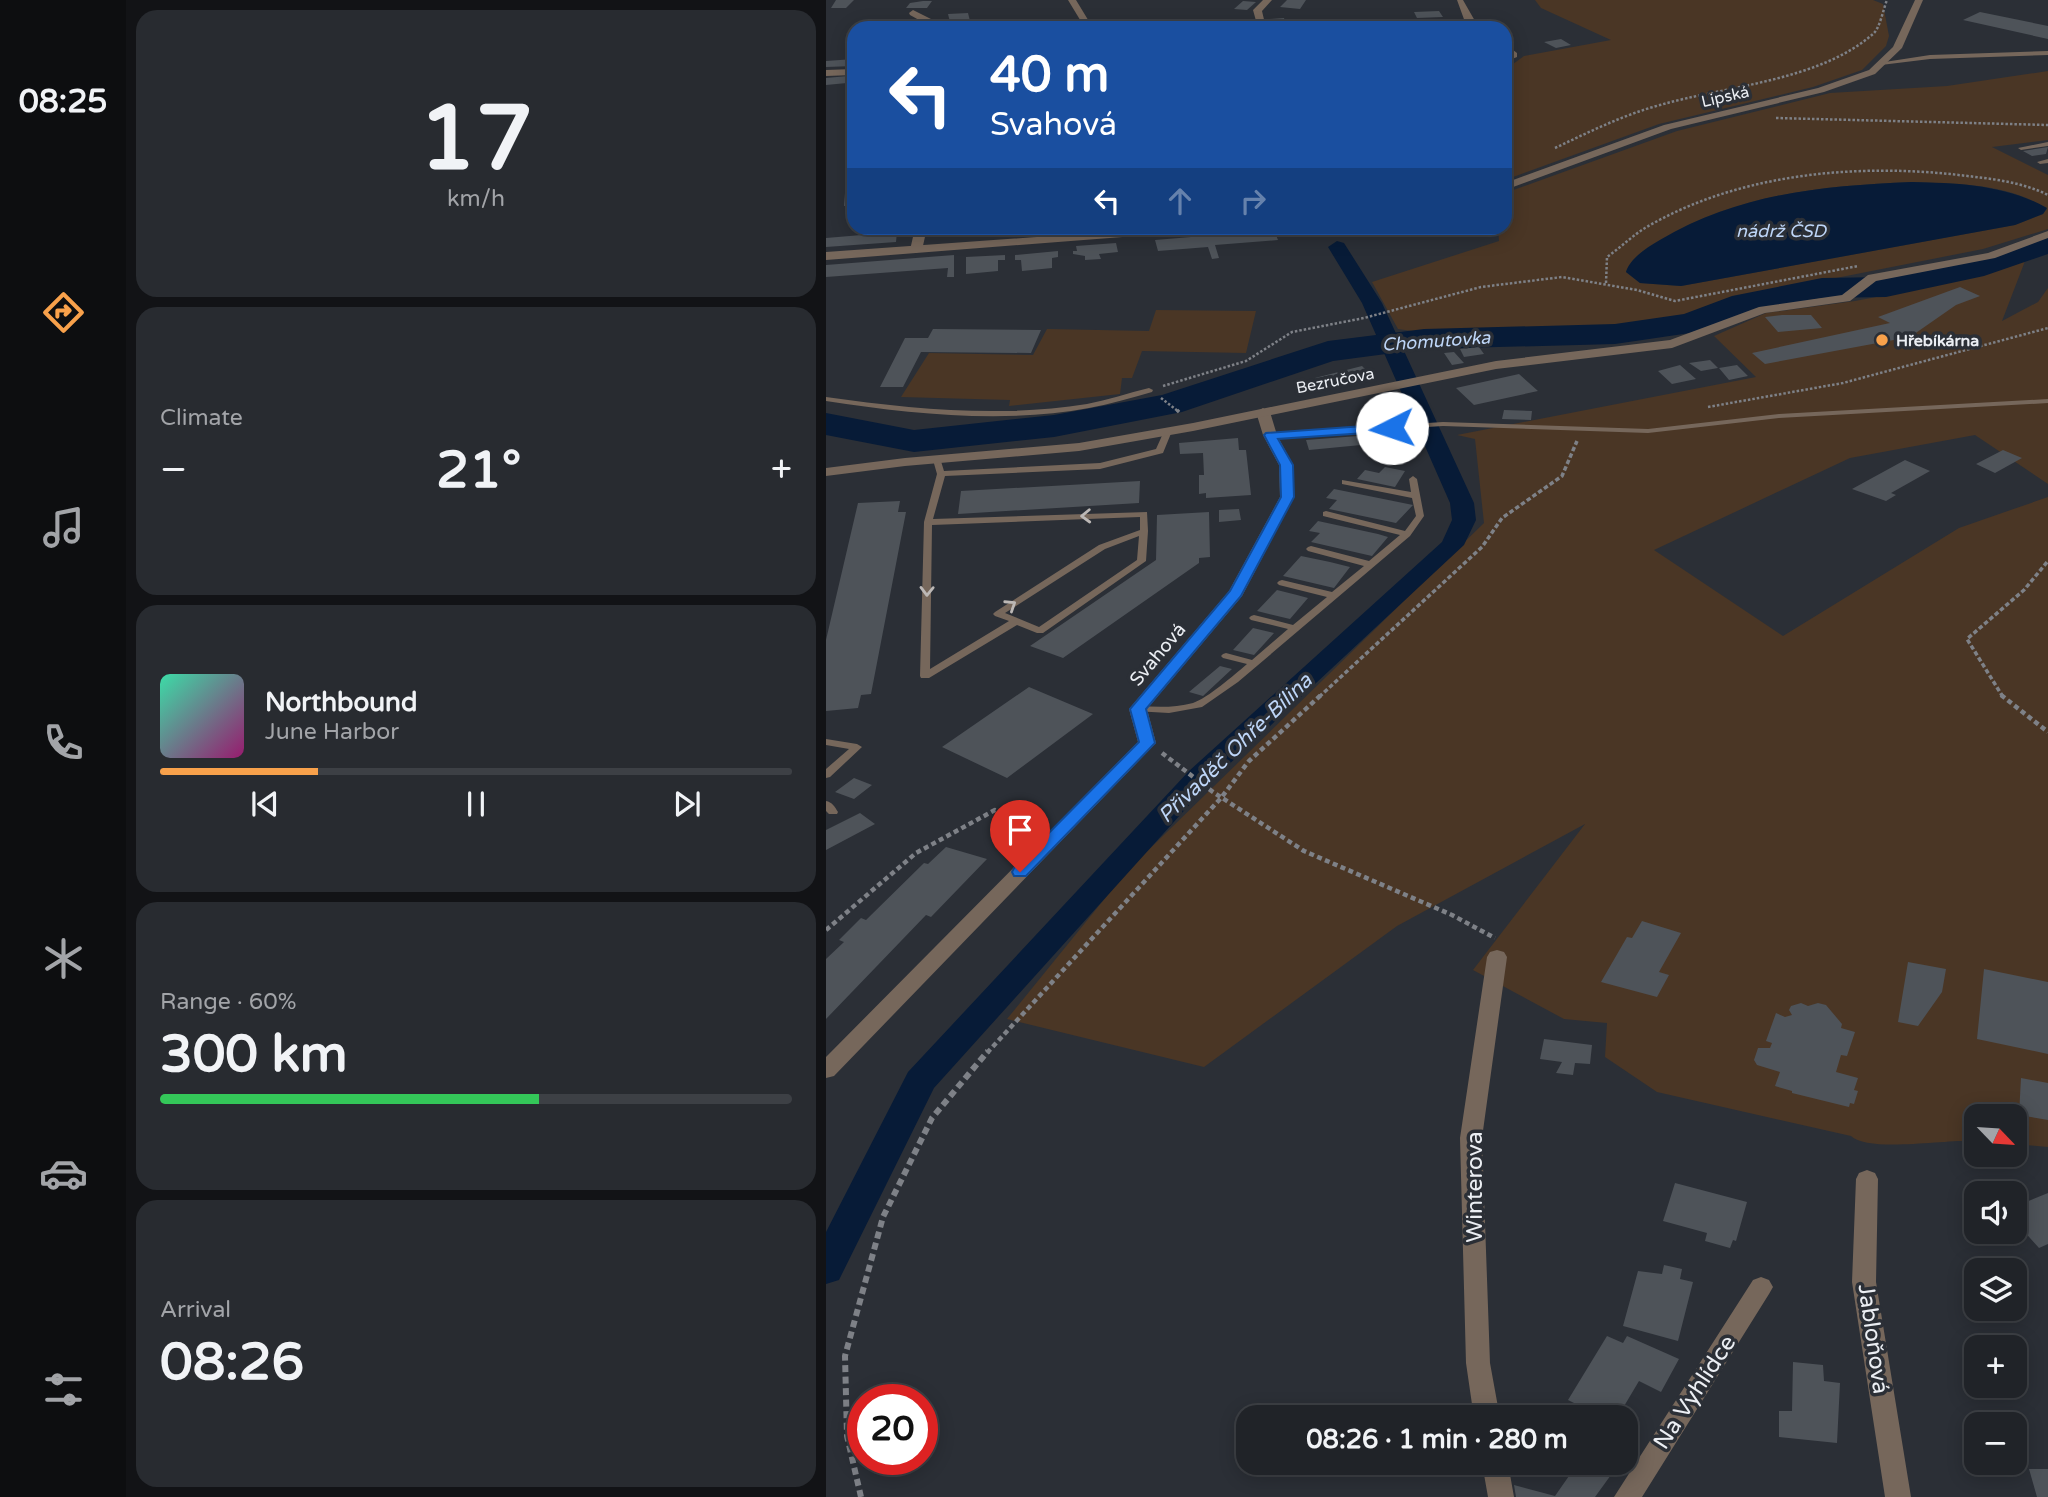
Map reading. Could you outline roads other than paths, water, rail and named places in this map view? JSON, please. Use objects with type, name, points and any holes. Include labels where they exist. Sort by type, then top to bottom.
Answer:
[{"type":"street","points":[[1072,0],[1084,21]]},
{"type":"street","points":[[1260,21],[1257,10],[1268,0]]},
{"type":"street","name":"Lipská","points":[[1512,184],[1637,137],[1730,111],[1821,90],[1872,72],[1897,48],[1919,0]]},
{"type":"street","points":[[1460,2],[1469,21]]},
{"type":"street","points":[[914,13],[928,21]]},
{"type":"street","points":[[826,73],[847,72]]},
{"type":"street","name":"Bezručova","points":[[826,472],[1079,447],[1496,365],[1672,344],[1763,310],[1846,298],[1872,278],[1991,256],[2048,234]]},
{"type":"street","points":[[916,250],[919,235]]},
{"type":"street","points":[[826,256],[1110,235]]},
{"type":"street","name":"Svahová","points":[[826,1070],[1147,743],[1138,709],[1236,593],[1287,497],[1286,465],[1270,435],[1263,412]]},
{"type":"street","name":"Winterova","points":[[1485,1405],[1478,1363],[1471,1138],[1497,957]]},
{"type":"street","name":"Jabloňová","points":[[1867,1179],[1864,1282],[1898,1497]]},
{"type":"street","name":"Na Vyhlídce","points":[[1627,1497],[1761,1287]]},
{"type":"street","points":[[1497,1475],[1501,1497]]},
{"type":"lane","points":[[1881,63],[1930,57],[2048,53]]},
{"type":"lane","points":[[2021,148],[2048,144]]},
{"type":"lane","points":[[826,399],[880,408],[1013,412],[1083,407],[1149,390]]},
{"type":"lane","points":[[1270,435],[1443,425],[1648,431],[1779,416],[2048,401]]},
{"type":"lane","points":[[942,474],[1100,466],[1160,451],[1168,431]]},
{"type":"lane","points":[[937,460],[942,474],[928,522],[925,676],[1016,621]]},
{"type":"lane","points":[[1138,709],[1169,710],[1198,705],[1253,663],[1407,534],[1420,516],[1413,479]]},
{"type":"lane","points":[[1345,482],[1416,496]]},
{"type":"lane","points":[[928,522],[1144,514],[1144,531],[1141,561],[1040,631],[998,614],[1102,547],[1144,531]]},
{"type":"lane","points":[[1326,514],[1407,534]]},
{"type":"lane","points":[[1311,549],[1369,564]]},
{"type":"lane","points":[[1282,583],[1332,595]]},
{"type":"lane","points":[[1254,618],[1294,628]]},
{"type":"lane","points":[[1226,656],[1253,663]]},
{"type":"lane","points":[[826,742],[857,747],[826,775]]},
{"type":"water","name":"nádrž ČSD","points":[[1912,182],[1999,190],[2047,208],[2043,214],[2015,225],[1681,286],[1640,283],[1626,272],[1636,257],[1660,240],[1690,224],[1751,202],[1846,186]]},
{"type":"waterway","name":"Chomutovka","points":[[826,424],[914,441],[1054,426],[1169,404],[1328,351],[1424,339],[1615,334],[1690,323],[1744,303],[1822,288],[1886,287],[1973,269],[2048,244]]},
{"type":"waterway","name":"Přivaděč Ohře-Bílina","points":[[826,1269],[920,1081],[1199,777],[1452,545],[1464,520],[1462,503],[1372,303],[1337,247]]},
{"type":"place","name":"Hřebíkárna","points":[[1882,340]]}]
